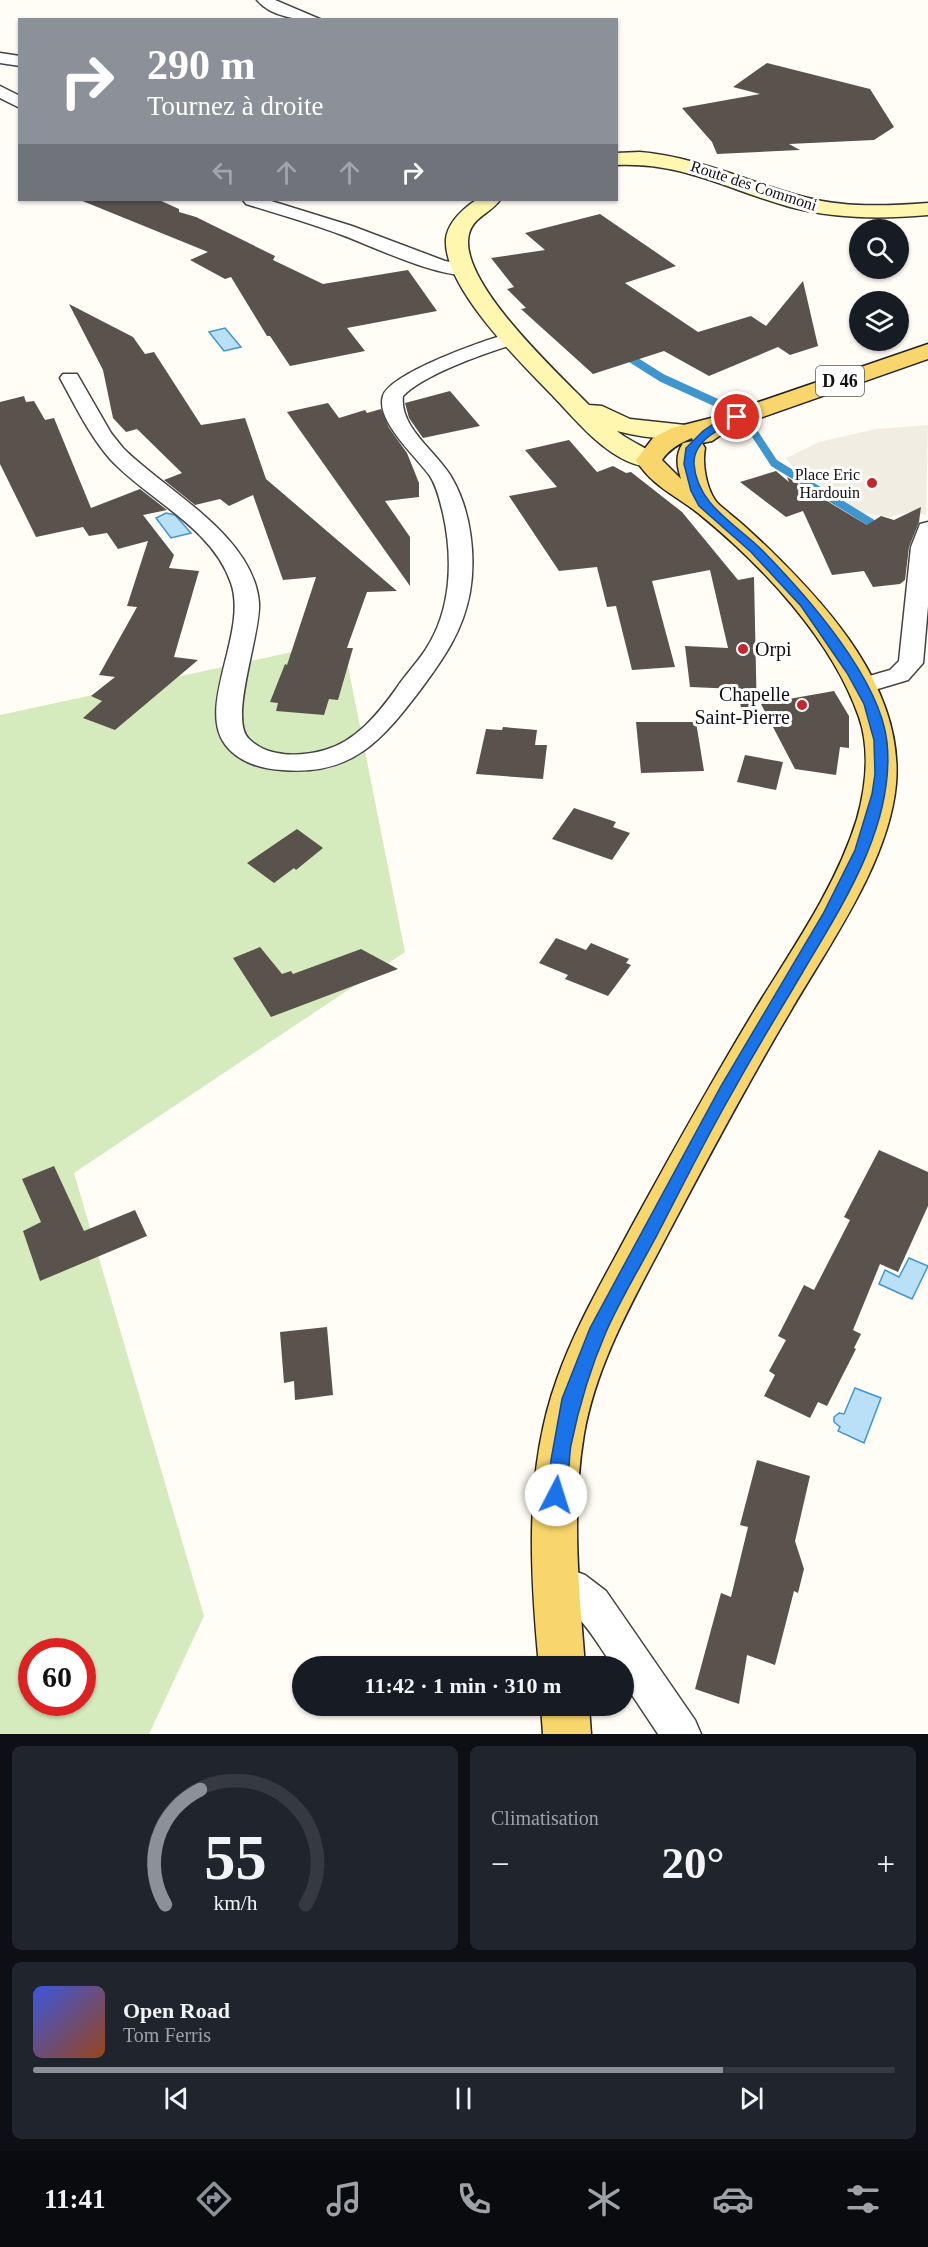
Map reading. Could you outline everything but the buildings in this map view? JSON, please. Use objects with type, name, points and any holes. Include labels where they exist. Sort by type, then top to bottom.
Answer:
[{"type":"main road","name":"D 46","points":[[654,457],[665,441],[689,439],[752,411],[928,351]]},
{"type":"main road","points":[[689,439],[689,464],[700,497]]},
{"type":"main road","points":[[561,1656],[555,1582],[555,1526],[560,1460],[571,1399],[593,1342],[618,1290],[726,1090],[830,915],[865,839],[878,794],[882,756],[876,721],[861,686],[841,653],[805,604],[755,550],[654,457]]},
{"type":"main road","points":[[566,1716],[567,1734]]},
{"type":"street","points":[[264,0],[288,12],[308,18]]},
{"type":"street","points":[[0,58],[18,61]]},
{"type":"street","points":[[0,91],[18,102]]},
{"type":"street","name":"Route des Commoni","points":[[618,159],[659,158],[689,164],[771,194],[824,208],[873,213],[928,209]]},
{"type":"street","points":[[255,201],[346,230],[441,266],[466,270]]},
{"type":"street","points":[[483,201],[460,227],[458,249],[466,270],[511,339],[588,418],[634,456],[654,457]]},
{"type":"street","points":[[70,378],[101,430],[123,460],[199,522],[219,544],[236,570],[247,600],[248,624],[227,713],[231,735],[249,753],[262,759],[278,763],[298,762],[336,756],[371,734],[386,720],[440,645],[457,593],[462,569],[462,554],[446,489],[437,471],[403,430],[391,404],[395,390],[416,378],[494,344],[511,339]]},
{"type":"street","points":[[557,386],[654,457]]},
{"type":"street","points":[[606,420],[689,439]]},
{"type":"street","points":[[861,686],[900,675],[910,663],[922,547],[928,529]]},
{"type":"street","points":[[555,1582],[572,1588],[593,1604],[681,1734]]},
{"type":"green space","points":[[343,641],[405,952],[74,1173],[204,1616],[149,1734],[0,1734],[0,715]]},
{"type":"shaded area","name":"Place Eric Hardouin","points":[[928,425],[926,515],[909,512],[890,517],[861,513],[793,467],[786,458],[819,442],[876,429]]},
{"type":"water","points":[[225,328],[241,347],[224,351],[209,332]]},
{"type":"water","points":[[166,513],[175,515],[191,533],[171,538],[156,518]]},
{"type":"water","points":[[909,1258],[928,1266],[912,1299],[879,1284],[885,1270],[899,1277]]},
{"type":"water","points":[[855,1388],[881,1398],[864,1443],[838,1431],[840,1427],[834,1422],[834,1417],[839,1413],[844,1414]]},
{"type":"waterway","points":[[624,354],[662,378],[726,407],[753,431],[774,463],[883,530]]},
{"type":"place","name":"Place Eric Hardouin","points":[[872,483]]},
{"type":"place","name":"Orpi","points":[[743,649]]},
{"type":"place","name":"Chapelle Saint-Pierre","points":[[802,705]]},
{"type":"route","points":[[556,1495],[564,1430],[571,1399],[599,1328],[726,1090],[830,915],[862,850],[882,774],[882,756],[876,721],[862,688],[841,653],[805,604],[778,573],[703,504],[697,491],[689,464],[692,448],[707,433],[737,417]]}]
